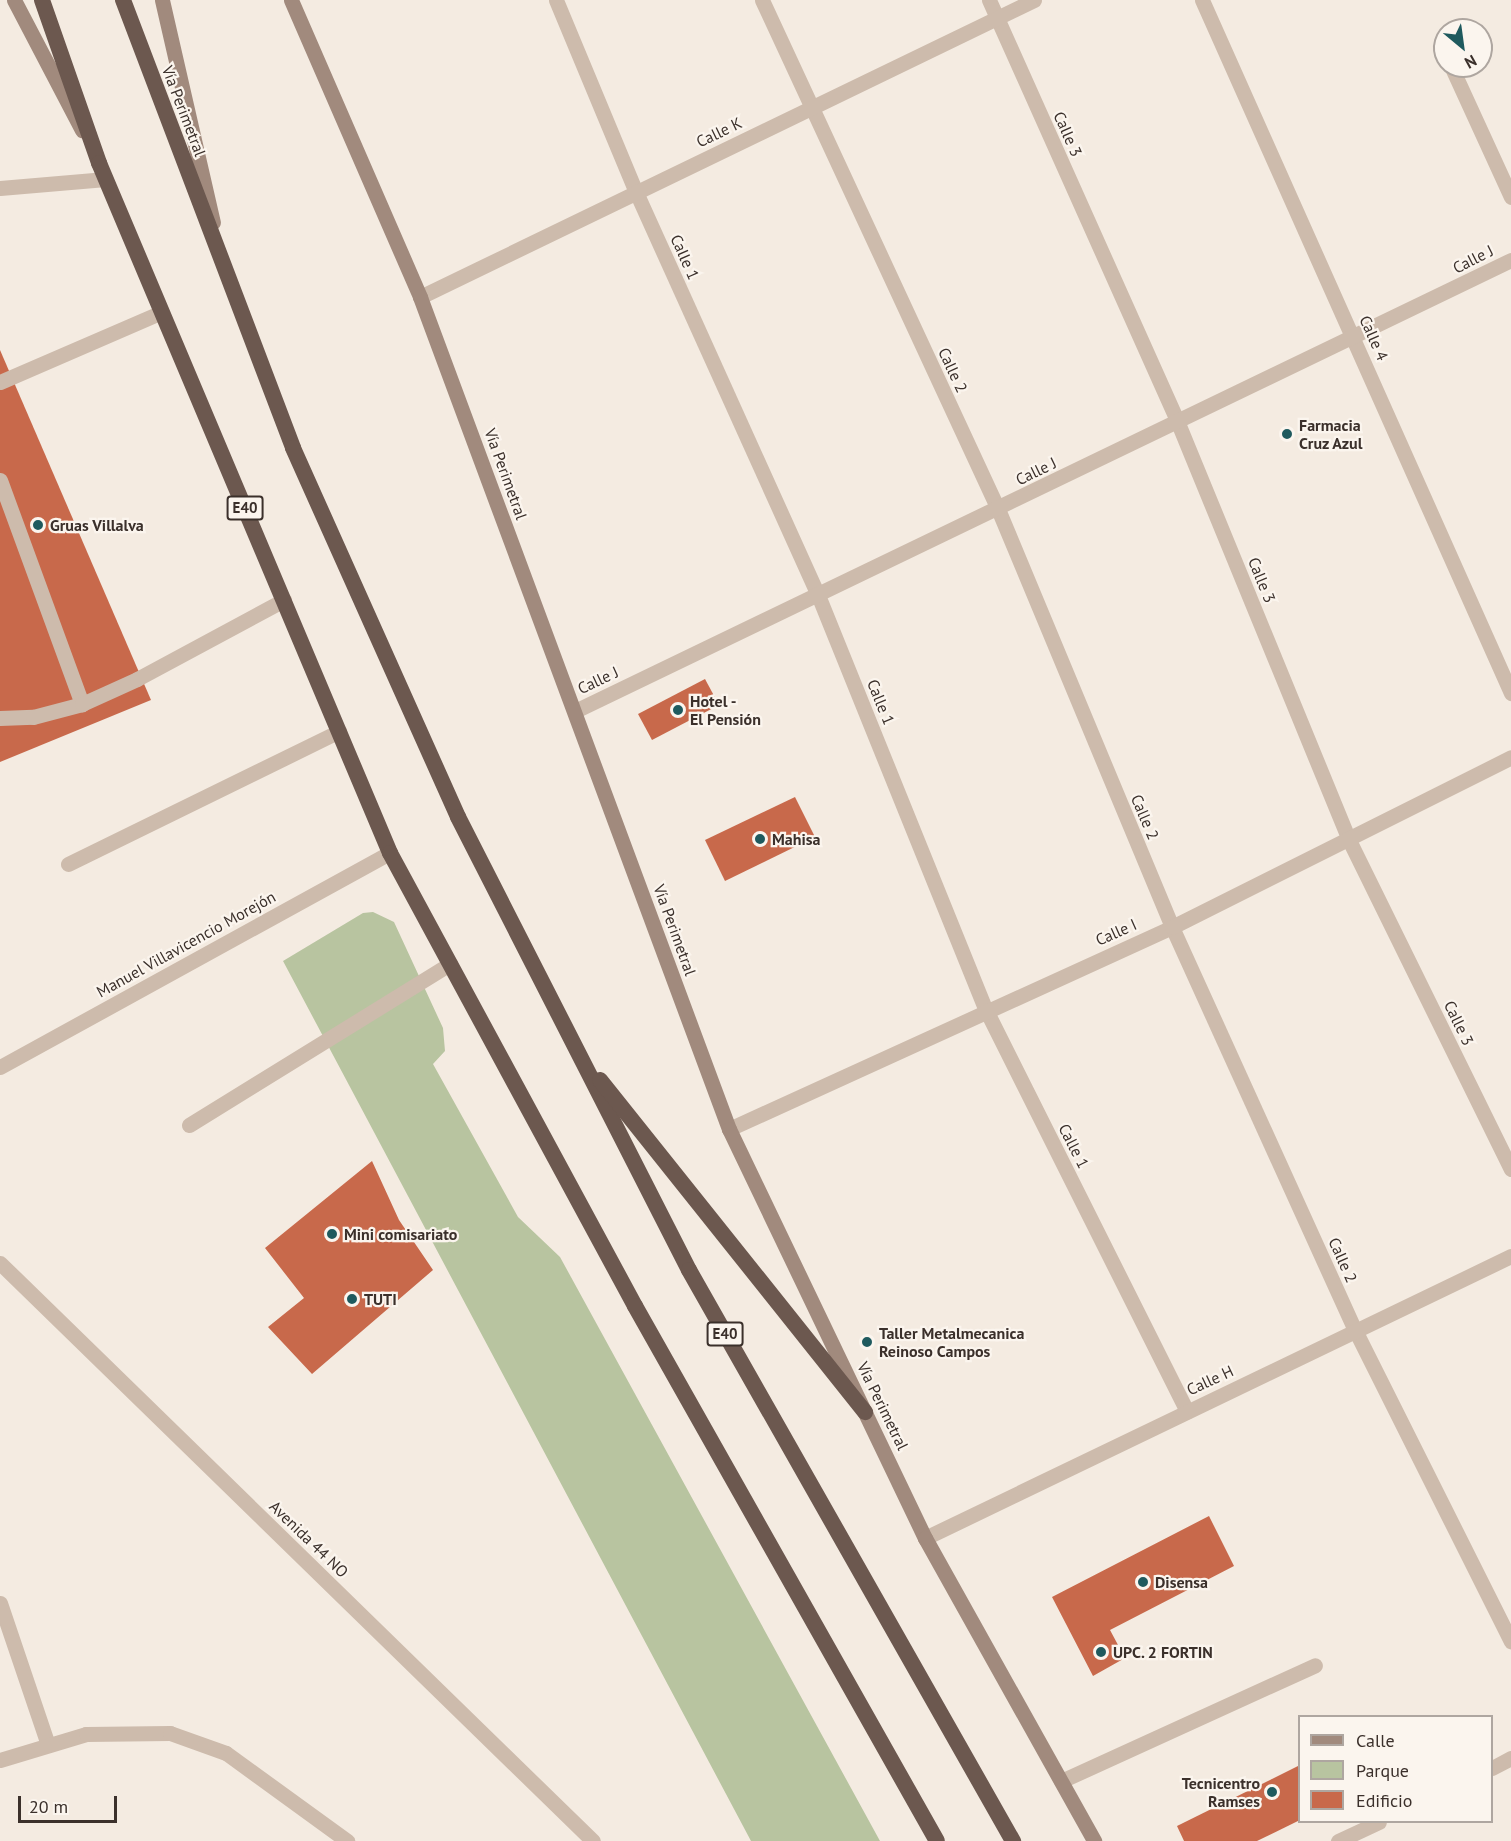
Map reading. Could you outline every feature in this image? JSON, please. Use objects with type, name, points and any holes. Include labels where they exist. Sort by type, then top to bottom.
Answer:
[{"type":"highway","name":"E40","points":[[42,0],[99,163],[390,853],[635,1306],[937,1841]]},
{"type":"highway","name":"Vía Perimetral","points":[[123,0],[293,448],[453,806],[689,1270],[1013,1841]]},
{"type":"highway","points":[[578,1052],[865,1412]]},
{"type":"main road","points":[[14,0],[99,163]]},
{"type":"main road","name":"Vía Perimetral","points":[[162,0],[224,268]]},
{"type":"main road","name":"Vía Perimetral","points":[[291,0],[420,297],[729,1129],[925,1538],[1094,1841]]},
{"type":"street","name":"Calle 1","points":[[556,0],[636,192],[818,595],[986,1010],[1187,1412]]},
{"type":"street","name":"Calle 2","points":[[762,0],[998,509],[1172,927],[1356,1332],[1511,1641]]},
{"type":"street","name":"Calle 3","points":[[989,0],[1178,423],[1348,838],[1511,1169]]},
{"type":"street","name":"Calle K","points":[[420,297],[1034,0]]},
{"type":"street","name":"Calle 4","points":[[1202,0],[1511,693]]},
{"type":"street","points":[[1456,78],[1511,197]]},
{"type":"street","points":[[0,188],[106,179]]},
{"type":"street","name":"Calle J","points":[[575,711],[1178,423],[1511,260]]},
{"type":"street","points":[[0,382],[162,312]]},
{"type":"street","points":[[0,480],[82,704]]},
{"type":"street","points":[[0,718],[33,717],[82,704],[137,679],[284,600]]},
{"type":"street","points":[[68,864],[339,730]]},
{"type":"street","name":"Calle I","points":[[729,1129],[1172,927],[1511,757]]},
{"type":"street","name":"Manuel Villavicencio Morejón","points":[[0,1067],[390,853]]},
{"type":"street","points":[[189,1125],[450,963]]},
{"type":"street","name":"Calle H","points":[[925,1538],[1511,1256]]},
{"type":"street","name":"Avenida 44 NO","points":[[0,1263],[593,1841]]},
{"type":"street","points":[[0,1604],[48,1745]]},
{"type":"street","points":[[1061,1781],[1315,1665]]},
{"type":"street","points":[[0,1760],[86,1734],[170,1733],[226,1753],[347,1841]]},
{"type":"street","points":[[1493,1767],[1511,1758]]},
{"type":"street","points":[[1338,1841],[1375,1823]]},
{"type":"green space","points":[[373,912],[394,922],[443,1028],[445,1051],[433,1064],[518,1217],[560,1257],[880,1841],[751,1841],[283,961],[363,913]]},
{"type":"building","name":"Gruas Villalva","points":[[0,350],[151,700],[0,762]]},
{"type":"building","name":"Hotel - El Pensión","points":[[705,679],[719,705],[652,740],[638,714]]},
{"type":"building","name":"Mahisa","points":[[795,797],[815,837],[725,881],[705,840]]},
{"type":"building","points":[[372,1161],[399,1220],[433,1270],[312,1374],[268,1327],[304,1298],[265,1248]]},
{"type":"building","name":"Disensa","points":[[1209,1516],[1234,1566],[1110,1630],[1125,1658],[1093,1676],[1052,1597]]},
{"type":"building","name":"Tecnicentro Ramses","points":[[1298,1766],[1298,1821],[1257,1841],[1184,1841],[1177,1826]]},
{"type":"place","name":"Farmacia Cruz Azul","points":[[1287,434]]},
{"type":"place","name":"Gruas Villalva","points":[[38,525]]},
{"type":"place","name":"Hotel - El Pensión","points":[[678,710]]},
{"type":"place","name":"Mahisa","points":[[760,839]]},
{"type":"place","name":"Mini comisariato","points":[[332,1234]]},
{"type":"place","name":"TUTI","points":[[352,1299]]},
{"type":"place","name":"Taller Metalmecanica Reinoso Campos","points":[[867,1342]]},
{"type":"place","name":"Disensa","points":[[1143,1582]]},
{"type":"place","name":"UPC. 2 FORTIN","points":[[1101,1652]]},
{"type":"place","name":"Tecnicentro Ramses","points":[[1272,1792]]}]
